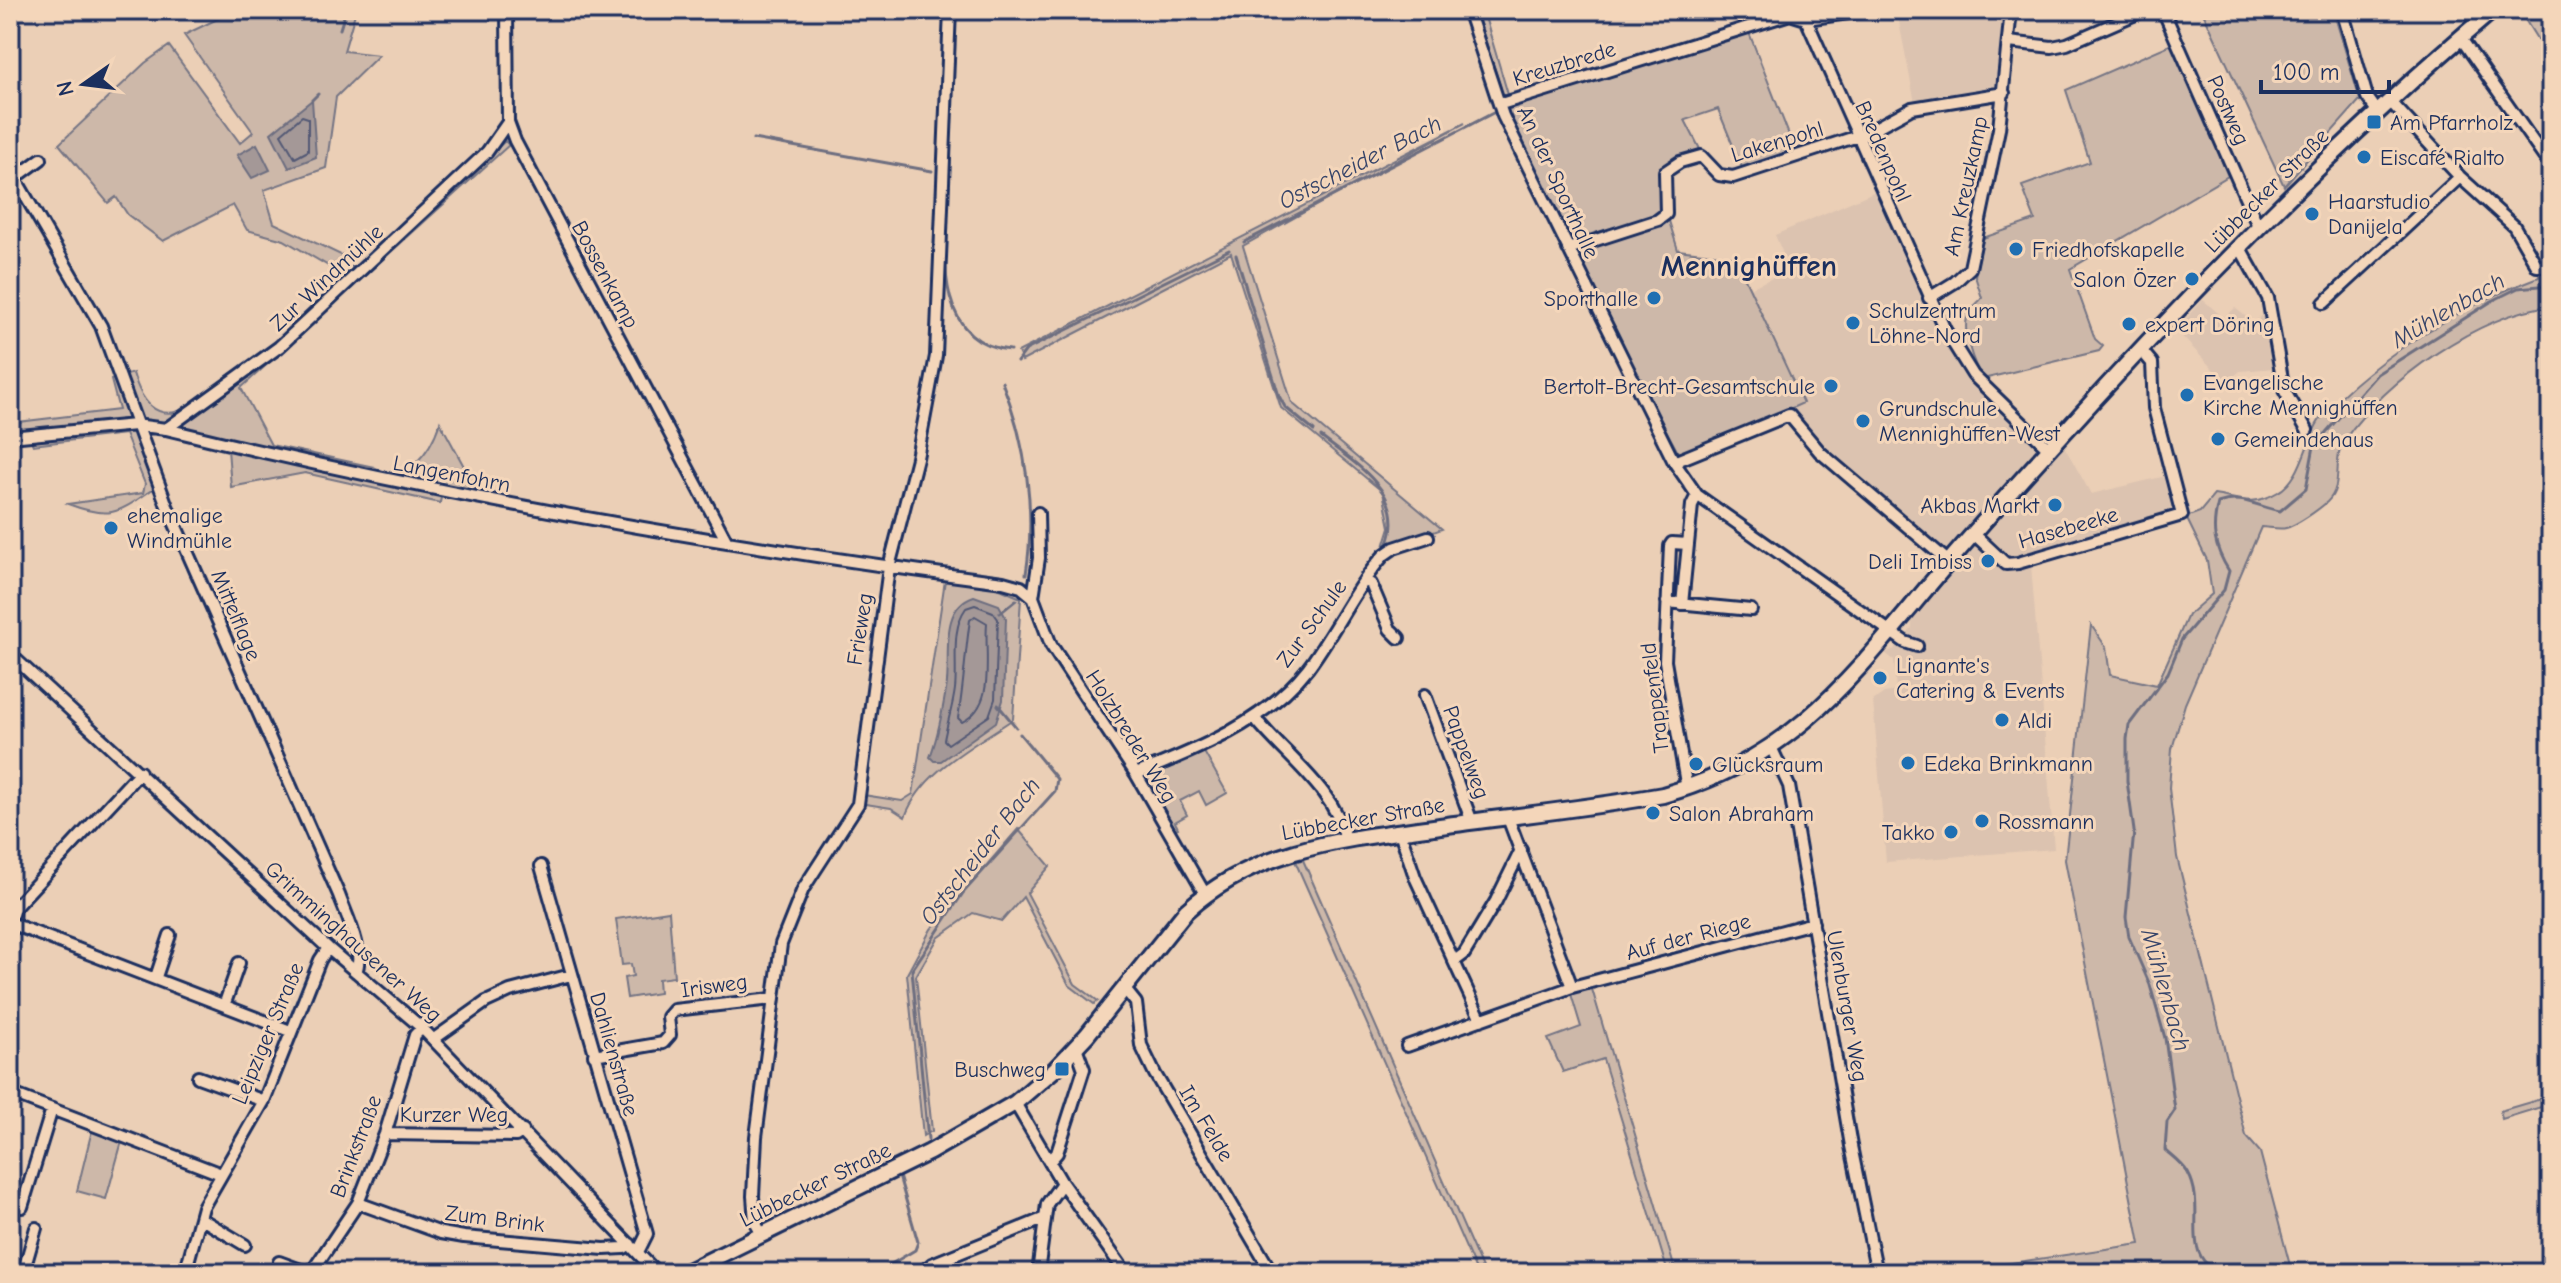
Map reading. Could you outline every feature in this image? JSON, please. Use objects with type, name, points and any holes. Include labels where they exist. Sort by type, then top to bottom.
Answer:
[{"type":"main road","name":"Lübbecker Straße","points":[[684,1273],[930,1152],[1015,1103],[1076,1047],[1169,929],[1205,894],[1268,859],[1346,840],[1631,801],[1687,789],[1736,770],[1772,749],[1825,703],[1973,533],[2258,226],[2377,111],[2493,10]]},
{"type":"street","name":"Bossenkamp","points":[[507,10],[508,122],[515,141],[726,540]]},
{"type":"street","name":"Frieweg","points":[[762,1235],[755,1222],[753,1196],[772,999],[787,923],[809,879],[858,804],[889,567],[917,458],[936,356],[950,10]]},
{"type":"street","name":"An der Sporthalle","points":[[1468,10],[1501,104],[1568,249],[1674,462],[1697,495],[1892,629]]},
{"type":"street","name":"Kreuzbrede","points":[[1501,104],[1790,14],[1806,19],[1870,10]]},
{"type":"street","name":"Am Kreuzkamp","points":[[1929,298],[1955,282],[1970,268],[2004,93],[2011,10]]},
{"type":"street","points":[[2009,42],[2052,47],[2067,44],[2145,10]]},
{"type":"street","name":"Postweg","points":[[2163,10],[2258,226]]},
{"type":"street","points":[[2342,10],[2367,97],[2377,111]]},
{"type":"street","name":"Bredenpohl","points":[[1806,19],[1929,298]]},
{"type":"street","points":[[2460,37],[2544,157]]},
{"type":"street","name":"Lakenpohl","points":[[1568,249],[1658,220],[1666,214],[1665,172],[1680,162],[1701,156],[1719,175],[1733,177],[1856,137],[1927,103],[2004,93]]},
{"type":"street","points":[[2389,100],[2460,177],[2514,226],[2537,266],[2551,266]]},
{"type":"street","name":"Zur Windmühle","points":[[166,429],[279,347],[500,138],[508,122]]},
{"type":"street","points":[[500,138],[515,141]]},
{"type":"street","name":"Mittelflage","points":[[41,159],[15,178],[101,326],[167,506],[339,895],[356,948],[359,964],[356,972]]},
{"type":"street","points":[[2324,303],[2460,177]]},
{"type":"street","points":[[2239,246],[2268,298],[2284,390],[2307,430]]},
{"type":"street","points":[[1929,298],[1973,375],[2050,450]]},
{"type":"street","name":"Hasebeeke","points":[[1973,533],[2006,564],[2018,563],[2182,515],[2154,408],[2152,363],[2141,350]]},
{"type":"street","points":[[1674,462],[1789,415],[1820,452],[1949,562]]},
{"type":"street","name":"Langenfohrn","points":[[10,437],[135,425],[166,429],[438,492],[889,567]]},
{"type":"street","points":[[1682,604],[1692,505],[1697,495]]},
{"type":"street","name":"Holzbreder Weg","points":[[1038,513],[1039,558],[1033,597],[1051,645],[1136,774],[1205,894]]},
{"type":"street","name":"Zur Schule","points":[[1136,774],[1199,749],[1254,717],[1308,668],[1378,563],[1394,548],[1428,537]]},
{"type":"street","name":"Trappenfeld","points":[[1687,789],[1665,661],[1670,546],[1672,543],[1688,544]]},
{"type":"street","points":[[889,567],[1003,582],[1021,587],[1033,597]]},
{"type":"street","points":[[1366,581],[1371,584],[1390,629],[1399,638]]},
{"type":"street","points":[[1667,602],[1751,610]]},
{"type":"street","points":[[1892,629],[1905,642],[1917,646]]},
{"type":"street","name":"Grimminghausener Weg","points":[[10,654],[328,948],[434,1039],[657,1273]]},
{"type":"street","name":"Pappelweg","points":[[1425,695],[1472,822]]},
{"type":"street","points":[[1254,717],[1325,798],[1341,822],[1346,840]]},
{"type":"street","name":"Ulenburger Weg","points":[[1772,749],[1789,786],[1851,1146],[1876,1270]]},
{"type":"street","points":[[140,772],[14,908],[10,922],[225,1003],[290,1031]]},
{"type":"street","points":[[1508,818],[1572,987]]},
{"type":"street","points":[[1400,832],[1431,915],[1448,954],[1456,960],[1462,983],[1481,1020]]},
{"type":"street","points":[[1456,960],[1464,954],[1496,901],[1521,850]]},
{"type":"street","name":"Dahlienstraße","points":[[541,866],[647,1234],[634,1248]]},
{"type":"street","name":"Auf der Riege","points":[[1407,1046],[1572,987],[1813,923]]},
{"type":"street","points":[[156,977],[170,935]]},
{"type":"street","name":"Leipziger Straße","points":[[185,1273],[200,1218],[221,1174],[264,1101],[290,1031],[328,948]]},
{"type":"street","points":[[225,1003],[239,963]]},
{"type":"street","points":[[434,1039],[486,1002],[510,991],[571,975]]},
{"type":"street","name":"Im Felde","points":[[1124,988],[1136,1003],[1141,1045],[1155,1074],[1272,1273]]},
{"type":"street","name":"Irisweg","points":[[594,1055],[663,1043],[670,1035],[668,1017],[674,1010],[772,999]]},
{"type":"street","name":"Brinkstraße","points":[[310,1273],[358,1203],[385,1134],[415,1035],[422,1028]]},
{"type":"street","points":[[1050,1161],[1057,1153],[1084,1069],[1076,1047]]},
{"type":"street","points":[[198,1077],[264,1101]]},
{"type":"street","points":[[10,1093],[221,1174]]},
{"type":"street","points":[[1015,1103],[1062,1183],[1126,1273]]},
{"type":"street","points":[[22,1207],[52,1109]]},
{"type":"street","name":"Kurzer Weg","points":[[385,1134],[516,1136],[523,1131]]},
{"type":"street","points":[[1038,1273],[1043,1219],[1052,1193],[1062,1183]]},
{"type":"street","name":"Zum Brink","points":[[358,1203],[454,1236],[594,1249],[634,1248]]},
{"type":"street","points":[[200,1218],[245,1245]]},
{"type":"street","points":[[921,1273],[932,1264],[1043,1219]]},
{"type":"street","points":[[23,1273],[36,1228]]},
{"type":"street","points":[[279,1262],[310,1273]]},
{"type":"street","points":[[1855,1273],[1876,1270]]},
{"type":"shaded area","points":[[236,10],[356,10],[344,51],[379,55],[336,97],[326,168],[264,190],[274,223],[341,255],[355,270],[402,236],[505,141],[509,145],[241,388],[271,445],[386,472],[397,472],[416,462],[431,444],[440,422],[480,496],[442,491],[440,503],[305,473],[231,487],[228,449],[135,429],[156,487],[124,508],[106,513],[96,512],[68,504],[143,493],[145,484],[125,434],[33,445],[30,439],[10,441],[10,423],[119,410],[111,380],[133,373],[140,392],[151,406],[165,413],[185,409],[251,364],[347,277],[284,240],[247,230],[233,205],[163,241],[128,215],[116,197],[108,203],[59,144],[145,63],[169,46],[240,143],[253,132],[184,35]]},
{"type":"shaded area","points":[[1473,10],[1483,10],[1509,98],[1501,98]]},
{"type":"shaded area","points":[[2009,10],[2000,82],[1994,87],[1915,103],[1897,12]]},
{"type":"shaded area","points":[[2202,10],[2333,10],[2360,100],[2284,186]]},
{"type":"shaded area","points":[[2519,10],[2551,10],[2551,61]]},
{"type":"shaded area","points":[[1748,30],[1796,153],[1743,170],[1718,109],[1685,120],[1703,155],[1669,165],[1665,208],[1678,250],[1735,257],[1803,403],[1681,458],[1607,320],[1507,115],[1509,104]]},
{"type":"shaded area","points":[[2174,43],[2228,176],[2070,269],[2095,339],[2103,346],[2099,351],[1983,379],[1972,356],[1966,328],[1969,312],[1982,298],[1975,276],[1983,238],[2035,220],[2022,186],[2090,162],[2066,90]]},
{"type":"shaded area","points":[[1465,123],[1243,246],[1292,403],[1442,529],[1383,550],[1390,527],[1383,492],[1281,408],[1231,253],[1022,361],[1018,352]]},
{"type":"shaded area","points":[[1878,190],[1957,358],[2014,420],[2054,456],[2064,446],[2091,494],[2174,474],[2186,517],[2057,553],[2031,565],[2054,849],[1886,862],[1873,701],[1884,693],[1896,691],[1894,660],[1885,653],[1895,649],[1912,628],[1912,621],[1954,570],[1821,451],[1789,409],[1802,403],[1750,288],[1790,270],[1775,235]]},
{"type":"shaded area","points":[[2551,265],[2551,306],[2523,311],[2494,322],[2436,353],[2409,373],[2362,417],[2345,439],[2339,455],[2335,488],[2327,502],[2286,528],[2261,527],[2185,704],[2172,749],[2169,788],[2177,857],[2246,1136],[2260,1152],[2292,1273],[1944,1273],[2140,1244],[2065,860],[2091,625],[2106,647],[2110,675],[2157,685],[2188,615],[2212,594],[2207,560],[2186,517],[2200,512],[2214,495],[2254,501],[2269,497],[2287,486],[2324,414],[2369,372],[2453,316],[2539,277],[2540,266]]},
{"type":"shaded area","points":[[2203,300],[2224,318],[2235,308],[2254,323],[2266,312],[2275,368],[2240,371],[2226,383],[2176,330]]},
{"type":"shaded area","points":[[945,580],[991,585],[1021,598],[1013,719],[936,773],[913,801],[905,817],[891,808],[866,804],[860,809],[863,795],[902,801],[913,794]]},
{"type":"shaded area","points":[[1204,752],[1227,793],[1206,805],[1199,791],[1180,801],[1187,815],[1175,822],[1178,828],[1172,831],[1145,780],[1147,774]]},
{"type":"shaded area","points":[[1018,829],[1050,866],[1027,893],[1075,984],[1098,1001],[1094,1004],[1069,985],[1023,897],[1002,921],[973,913],[938,938],[916,976],[932,1131],[923,1136],[907,974],[931,929]]},
{"type":"shaded area","points":[[1303,860],[1484,1273],[1477,1273],[1295,861]]},
{"type":"shaded area","points":[[669,911],[674,977],[658,979],[659,993],[627,998],[624,978],[633,976],[631,964],[622,965],[616,919]]},
{"type":"shaded area","points":[[1589,979],[1676,1273],[1668,1273],[1603,1059],[1563,1072],[1548,1039],[1581,1027],[1568,984]]},
{"type":"shaded area","points":[[2551,1096],[2551,1104],[2502,1119],[2500,1111]]},
{"type":"shaded area","points":[[92,1130],[122,1141],[106,1199],[77,1191]]},
{"type":"water","points":[[312,100],[316,157],[289,168],[271,133]]},
{"type":"water","points":[[257,144],[270,170],[252,178],[237,155]]},
{"type":"water","points":[[974,596],[999,605],[1006,618],[1003,700],[996,722],[941,761],[934,761],[930,757],[946,690],[950,623],[962,602]]},
{"type":"waterway","points":[[340,29],[346,10]]},
{"type":"waterway","name":"Ostscheider Bach","points":[[1475,10],[1500,87]]},
{"type":"waterway","points":[[312,100],[318,94]]},
{"type":"waterway","name":"Ostscheider Bach","points":[[1244,242],[1493,113]]},
{"type":"waterway","points":[[753,139],[932,171]]},
{"type":"waterway","points":[[948,175],[945,254],[953,307],[965,328],[983,343],[1010,350]]},
{"type":"waterway","name":"Ostscheider Bach","points":[[1017,362],[1026,350],[1229,250]]},
{"type":"waterway","points":[[1236,255],[1279,396],[1285,407],[1314,431]]},
{"type":"waterway","name":"Mühlenbach","points":[[2257,1273],[2246,1264],[2208,1265],[2201,1257],[2197,1247],[2193,1185],[2186,1170],[2165,1150],[2167,1122],[2175,1110],[2165,1038],[2150,985],[2129,937],[2126,917],[2134,831],[2127,781],[2129,725],[2168,673],[2182,639],[2224,590],[2229,571],[2215,538],[2218,503],[2235,500],[2280,511],[2306,489],[2314,446],[2377,374],[2492,301],[2518,288],[2551,285]]},
{"type":"waterway","name":"Ostscheider Bach","points":[[1002,382],[1017,428],[1027,476],[1030,526],[1026,574]]},
{"type":"waterway","points":[[1321,437],[1364,470],[1385,497],[1391,512],[1392,529],[1386,548]]},
{"type":"waterway","name":"Ostscheider Bach","points":[[1000,613],[1016,600]]},
{"type":"waterway","name":"Ostscheider Bach","points":[[998,705],[1016,727]]},
{"type":"waterway","name":"Ostscheider Bach","points":[[928,1139],[912,970],[963,893],[1055,791],[1057,779],[1020,734]]},
{"type":"waterway","name":"Ostscheider Bach","points":[[876,1273],[915,1250],[918,1242],[899,1176]]},
{"type":"place","name":"Am Pfarrholz","points":[[2374,122]]},
{"type":"place","name":"Eiscafé Rialto","points":[[2364,157]]},
{"type":"place","name":"Haarstudio Danijela","points":[[2312,214]]},
{"type":"place","name":"Friedhofskapelle","points":[[2016,249]]},
{"type":"place","name":"Salon Özer","points":[[2192,279]]},
{"type":"place","name":"Sporthalle","points":[[1654,298]]},
{"type":"place","name":"Schulzentrum Löhne-Nord","points":[[1853,323]]},
{"type":"place","name":"expert Döring","points":[[2129,324]]},
{"type":"place","name":"Bertolt-Brecht-Gesamtschule","points":[[1831,386]]},
{"type":"place","name":"Evangelische Kirche Mennighüffen","points":[[2187,395]]},
{"type":"place","name":"Grundschule Mennighüffen-West","points":[[1863,421]]},
{"type":"place","name":"Gemeindehaus","points":[[2218,439]]},
{"type":"place","name":"Akbas Markt","points":[[2055,505]]},
{"type":"place","name":"ehemalige Windmühle","points":[[111,528]]},
{"type":"place","name":"Deli Imbiss","points":[[1988,561]]},
{"type":"place","name":"Lignante's Catering & Events","points":[[1880,678]]},
{"type":"place","name":"Aldi","points":[[2002,720]]},
{"type":"place","name":"Edeka Brinkmann","points":[[1908,763]]},
{"type":"place","name":"Glücksraum","points":[[1696,764]]},
{"type":"place","name":"Salon Abraham","points":[[1653,813]]},
{"type":"place","name":"Rossmann","points":[[1982,821]]},
{"type":"place","name":"Takko","points":[[1951,832]]},
{"type":"place","name":"Buschweg","points":[[1062,1069]]},
{"type":"district","name":"Mennighüffen","points":[[1749,266]]}]
